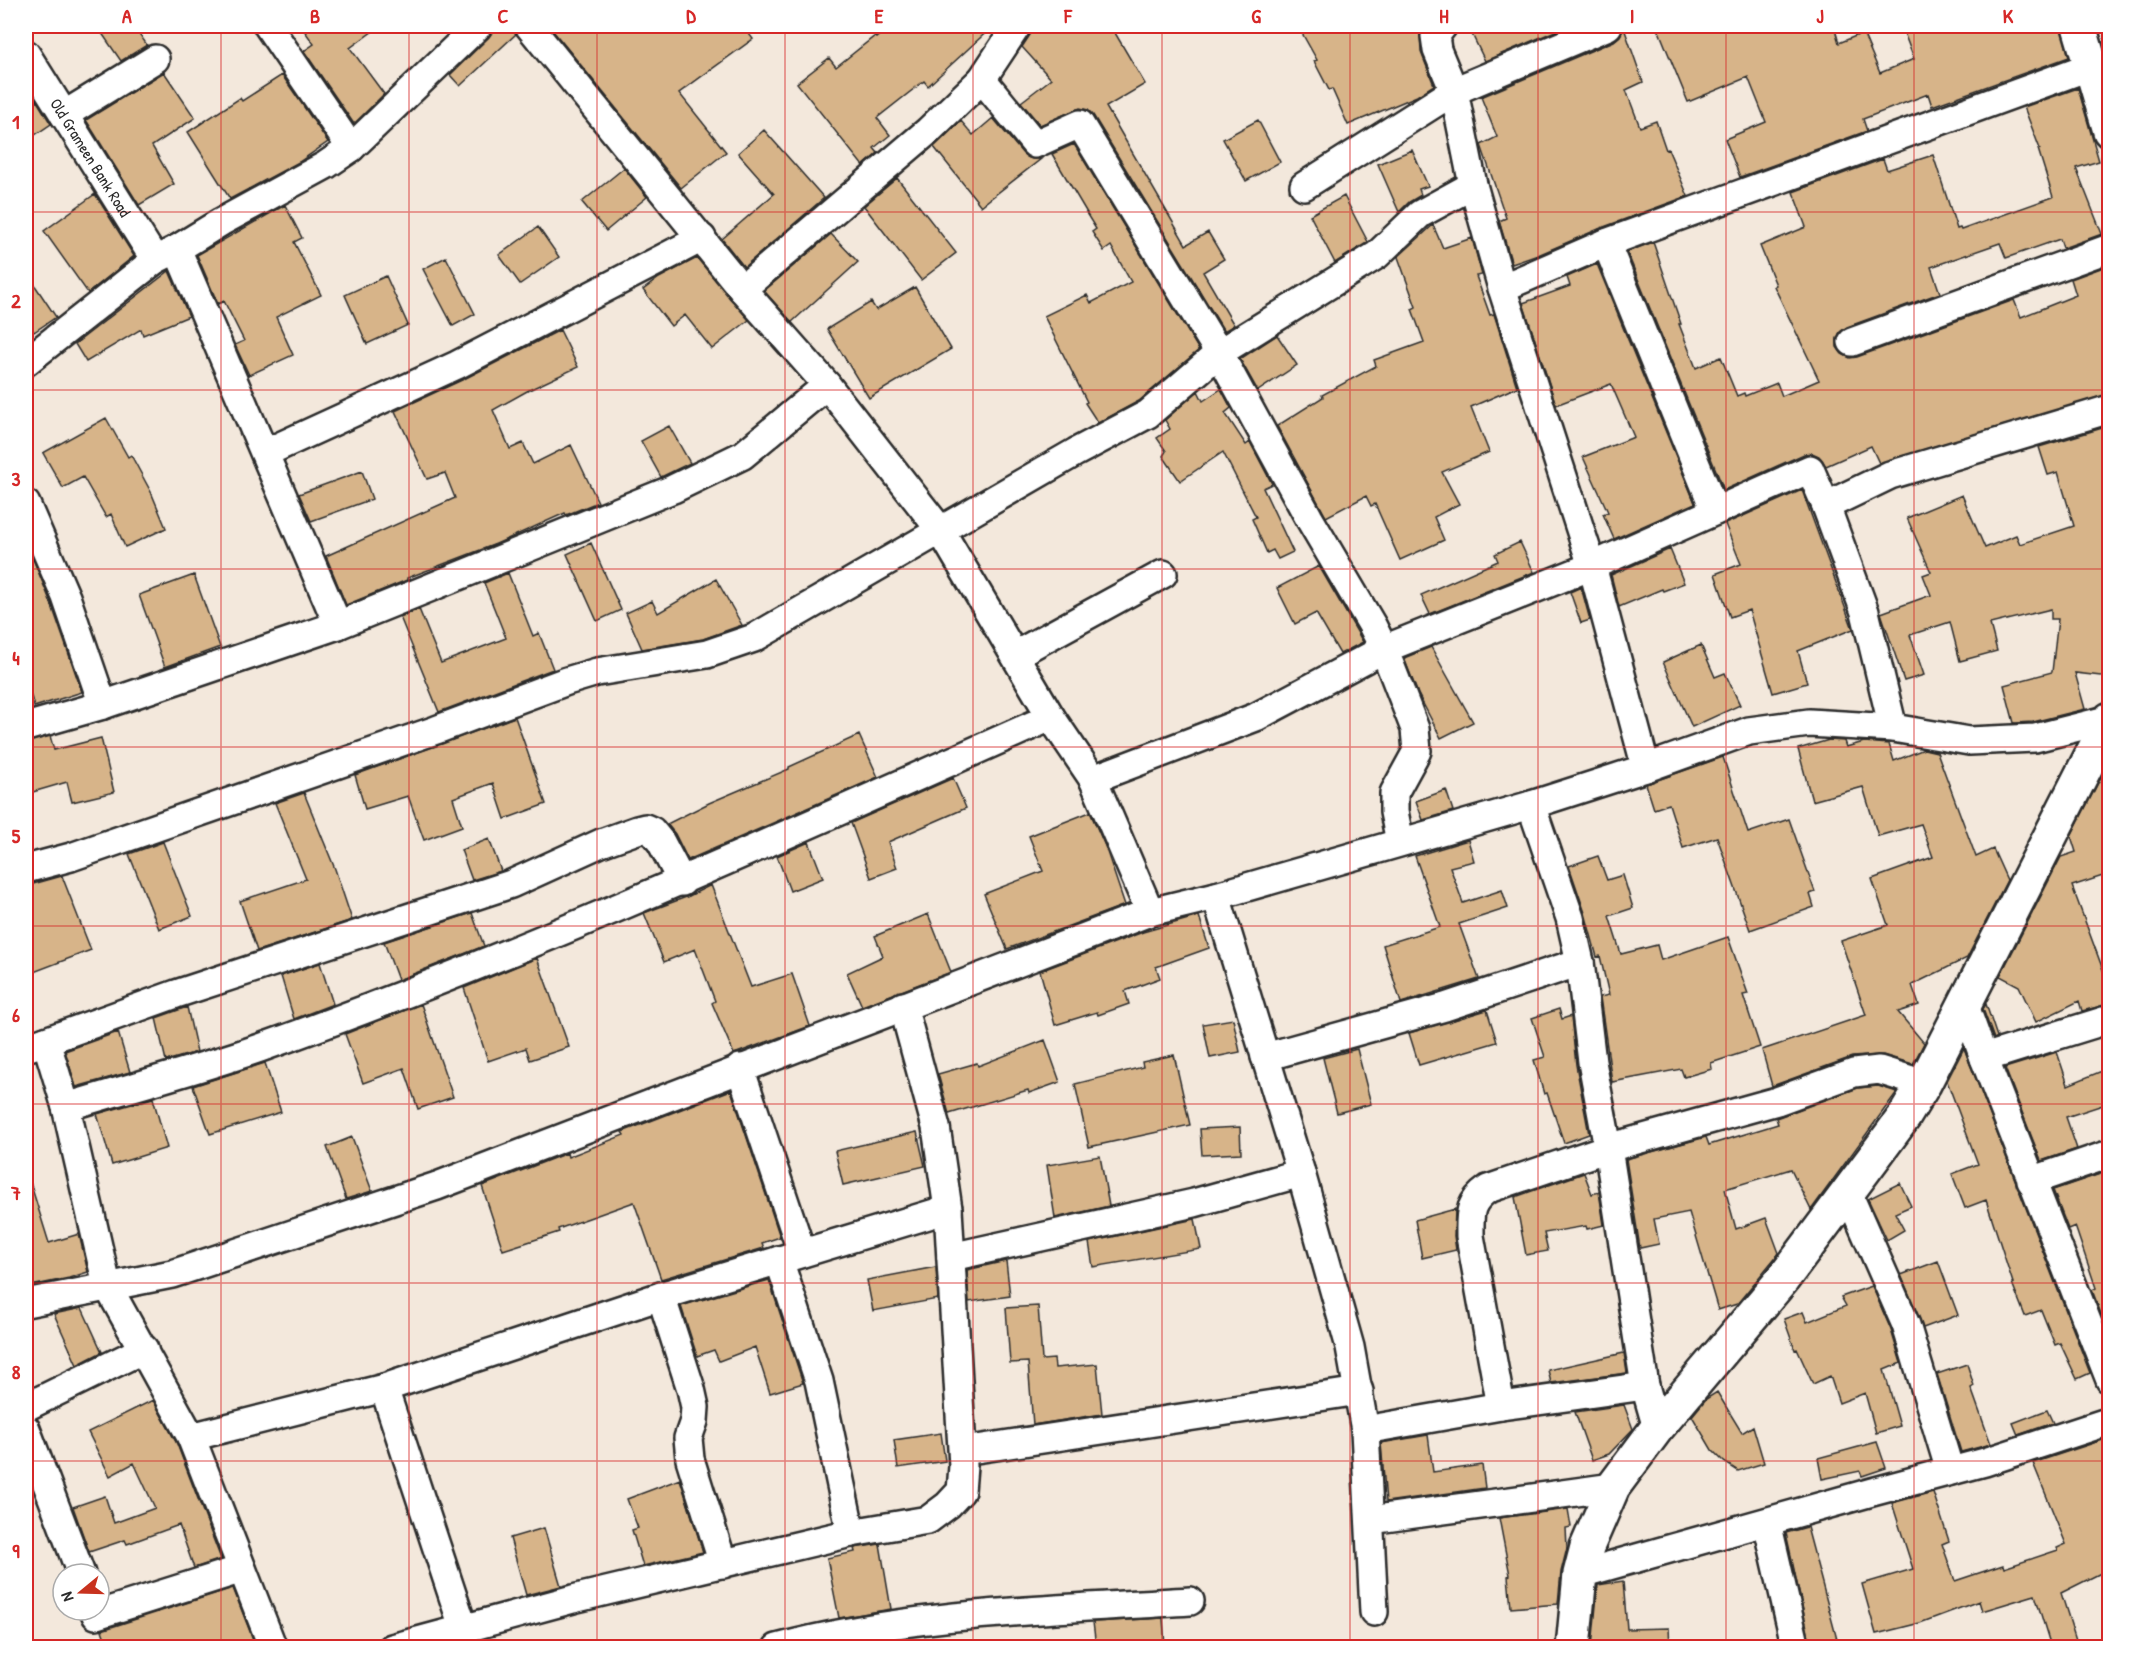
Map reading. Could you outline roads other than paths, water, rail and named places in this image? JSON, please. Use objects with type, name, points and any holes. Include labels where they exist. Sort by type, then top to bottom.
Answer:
[{"type":"street","points":[[268,26],[351,148]]},
{"type":"street","points":[[26,362],[166,254],[326,165],[351,148],[478,26]]},
{"type":"street","points":[[529,26],[742,289],[827,385],[941,531],[1052,717],[1093,778],[1150,912]]},
{"type":"street","points":[[742,289],[928,131],[982,79],[1017,26]]},
{"type":"street","points":[[1443,26],[1435,36],[1437,50],[1454,91],[1473,184],[1502,288],[1592,566],[1646,768]]},
{"type":"street","points":[[1304,186],[1454,91],[1608,26]]},
{"type":"street","points":[[2079,26],[2109,131]]},
{"type":"street","name":"Old Grameen Bank Road","points":[[26,54],[64,115],[166,254],[265,453],[338,626]]},
{"type":"street","points":[[64,115],[155,59]]},
{"type":"street","points":[[1502,288],[1606,243],[2091,66]]},
{"type":"street","points":[[982,79],[1035,144],[1080,124],[1219,353],[1372,625],[1384,649],[1415,729],[1417,751],[1394,793],[1394,812],[1400,842]]},
{"type":"street","points":[[26,869],[71,857],[587,675],[640,663],[676,660],[707,654],[754,638],[1076,452],[1148,414],[1219,353],[1377,255],[1420,214],[1473,184]]},
{"type":"street","points":[[265,453],[457,366],[702,238]]},
{"type":"street","points":[[1606,243],[1715,511]]},
{"type":"street","points":[[1852,342],[2109,248]]},
{"type":"street","points":[[26,727],[104,705],[338,626],[673,489],[743,455],[827,385]]},
{"type":"street","points":[[1827,506],[1890,475],[2109,409]]},
{"type":"street","points":[[1093,778],[1256,717],[1384,649],[1592,566],[1810,469],[1827,506],[1865,612],[1893,728]]},
{"type":"street","points":[[26,504],[66,597],[104,705]]},
{"type":"street","points":[[1015,655],[1163,574]]},
{"type":"street","points":[[66,1107],[258,1048],[473,967],[682,882],[1052,717]]},
{"type":"street","points":[[26,1303],[107,1285],[172,1274],[437,1186],[1150,912],[1216,896],[1531,805],[1646,768],[1749,731],[1809,723],[1893,728],[1969,741],[2035,738],[2109,719]]},
{"type":"street","points":[[1573,1647],[1580,1574],[1587,1546],[1613,1487],[1657,1428],[1783,1279],[1904,1117],[2109,719]]},
{"type":"street","points":[[1531,805],[1570,918],[1580,962],[1592,1062],[1608,1148],[1645,1386],[1657,1428]]},
{"type":"street","points":[[273,1647],[191,1437],[107,1285],[66,1107],[36,1044],[176,994],[511,885],[601,843],[645,828],[652,831],[661,842],[682,882]]},
{"type":"street","points":[[1216,896],[1301,1173],[1350,1347],[1365,1430],[1374,1612]]},
{"type":"street","points":[[1265,1057],[1445,1006],[1580,962]]},
{"type":"street","points":[[1964,1003],[2031,1180],[2100,1329],[2109,1380]]},
{"type":"street","points":[[393,1647],[463,1627],[851,1533],[928,1520],[948,1505],[961,1491],[963,1451],[948,1209],[936,1127],[903,1006]]},
{"type":"street","points":[[1984,1058],[2109,1019]]},
{"type":"street","points":[[740,1068],[790,1257],[851,1533]]},
{"type":"street","points":[[1501,1406],[1470,1236],[1470,1211],[1476,1197],[1488,1189],[1608,1148],[1777,1101],[1854,1073],[1879,1070],[1923,1084]]},
{"type":"street","points":[[2031,1180],[2109,1154]]},
{"type":"street","points":[[951,1257],[1194,1203],[1301,1173]]},
{"type":"street","points":[[1848,1193],[1906,1325],[1950,1471]]},
{"type":"street","points":[[191,1437],[384,1388],[661,1296],[948,1209]]},
{"type":"street","points":[[661,1296],[695,1407],[688,1438],[690,1459],[723,1564]]},
{"type":"street","points":[[26,1407],[144,1349]]},
{"type":"street","points":[[1365,1430],[1501,1406],[1645,1386]]},
{"type":"street","points":[[384,1388],[463,1627]]},
{"type":"street","points":[[963,1451],[1359,1391]]},
{"type":"street","points":[[1580,1574],[1985,1462],[2109,1421]]},
{"type":"street","points":[[26,1429],[76,1562]]},
{"type":"street","points":[[1370,1520],[1613,1487]]},
{"type":"street","points":[[1767,1522],[1796,1647]]},
{"type":"street","points":[[111,1610],[243,1569]]},
{"type":"street","points":[[777,1647],[911,1621],[1190,1601]]}]
